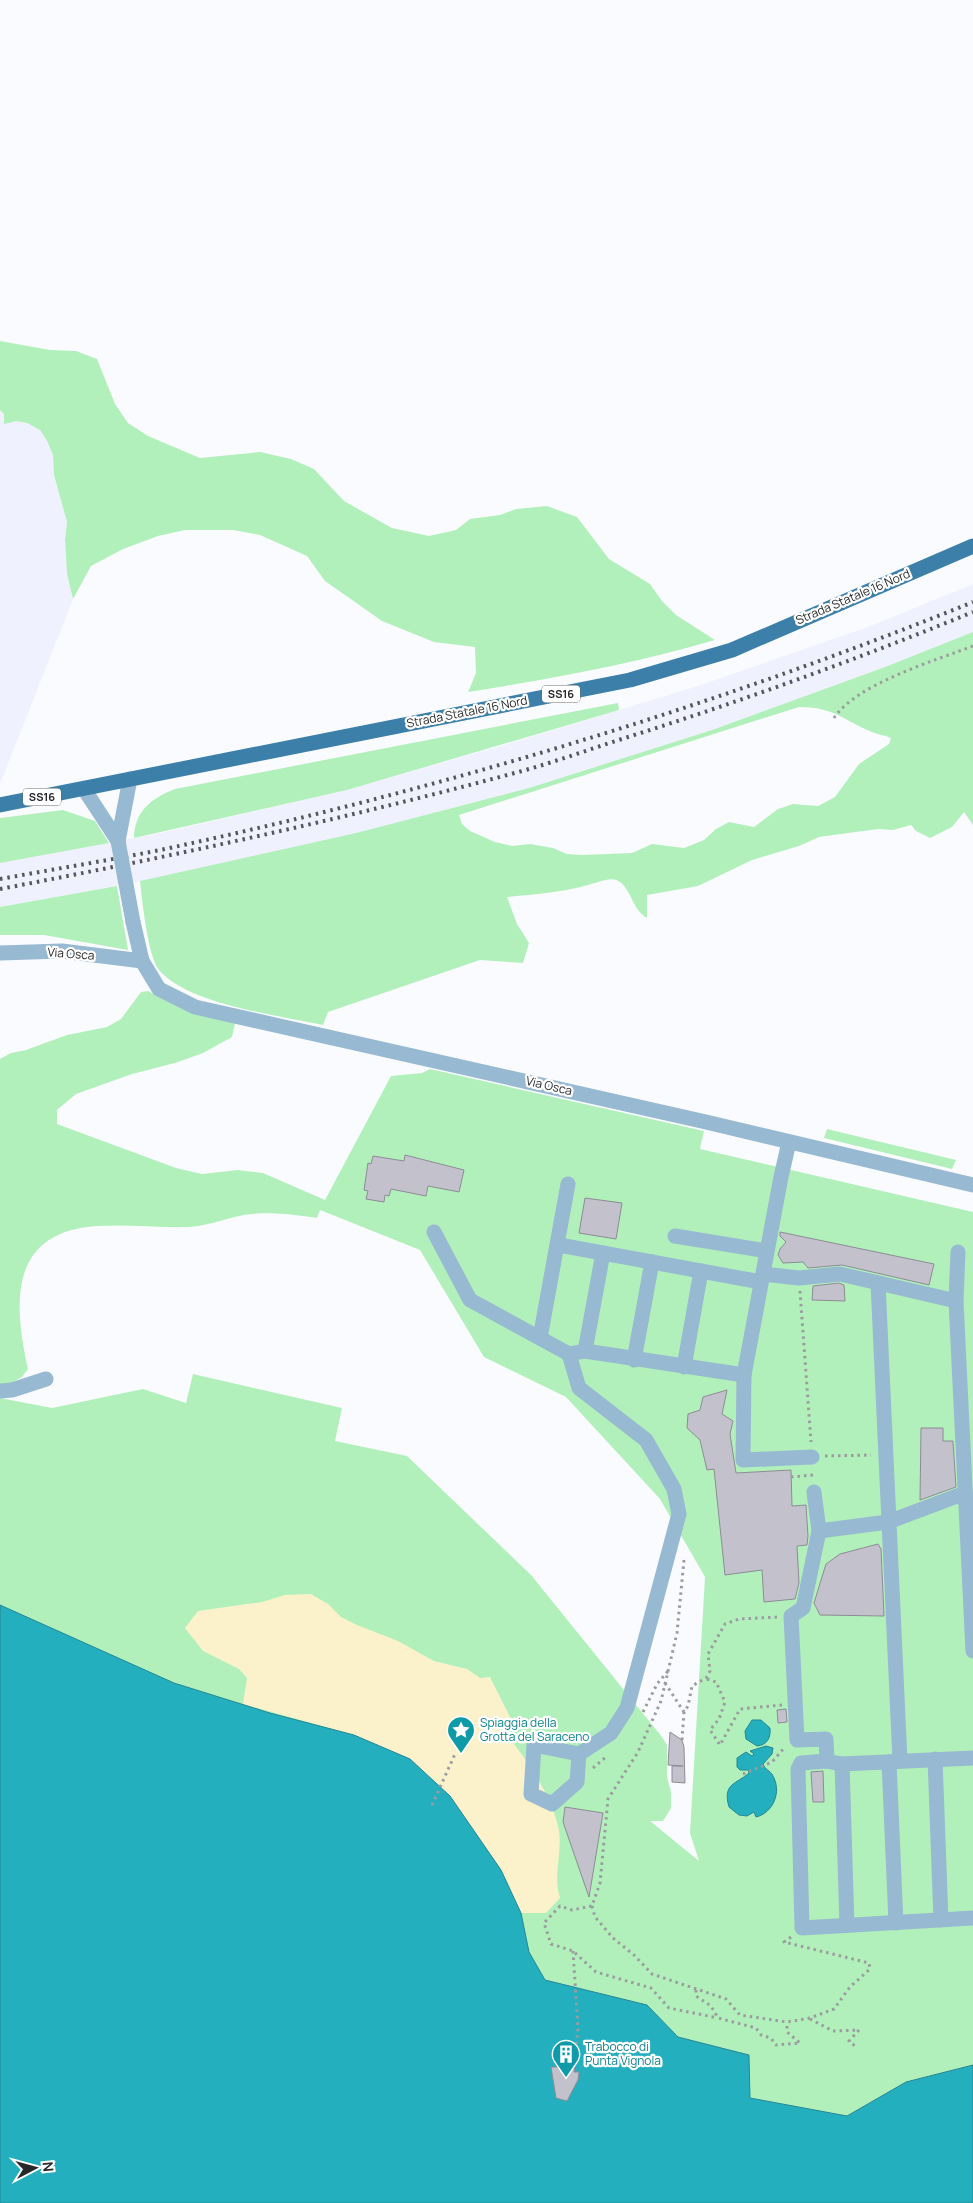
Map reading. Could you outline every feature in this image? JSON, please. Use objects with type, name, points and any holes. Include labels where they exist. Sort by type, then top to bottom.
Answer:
[{"type":"main road","name":"Strada Statale 16 Nord","points":[[0,805],[630,680],[732,650],[973,546]]},
{"type":"street","points":[[118,841],[130,779]]},
{"type":"street","points":[[84,789],[118,841]]},
{"type":"street","name":"Via Osca","points":[[118,841],[142,962],[159,990],[195,1007],[789,1142],[973,1186]]},
{"type":"street","name":"Via Osca","points":[[0,952],[62,951],[142,962]]},
{"type":"street","points":[[789,1142],[744,1376],[743,1460],[812,1457]]},
{"type":"street","points":[[540,1338],[559,1245],[568,1184]]},
{"type":"street","points":[[434,1232],[470,1300],[569,1354],[585,1351],[744,1376]]},
{"type":"street","points":[[675,1236],[767,1252]]},
{"type":"street","points":[[559,1245],[701,1271],[762,1278],[799,1278],[840,1274],[956,1301]]},
{"type":"street","points":[[958,1252],[956,1301],[966,1372],[965,1493],[970,1510],[973,1651]]},
{"type":"street","points":[[585,1351],[604,1253]]},
{"type":"street","points":[[634,1360],[652,1262]]},
{"type":"street","points":[[684,1368],[701,1271]]},
{"type":"street","points":[[878,1283],[895,1761],[896,1923]]},
{"type":"street","points":[[569,1354],[579,1388],[646,1440],[674,1489],[679,1514],[626,1708],[611,1733],[579,1754]]},
{"type":"street","points":[[0,1391],[12,1390],[46,1379]]},
{"type":"street","points":[[814,1492],[819,1531],[803,1608],[791,1616],[797,1740],[826,1739],[834,1763],[847,1925]]},
{"type":"street","points":[[819,1531],[888,1522],[965,1493]]},
{"type":"street","points":[[973,1758],[801,1763],[798,1769],[802,1928],[973,1918]]},
{"type":"street","points":[[935,1759],[942,1920]]},
{"type":"path","points":[[834,718],[840,708],[866,690],[973,646]]},
{"type":"path","points":[[799,1278],[814,1492]]},
{"type":"path","points":[[812,1457],[885,1455]]},
{"type":"path","points":[[791,1477],[813,1475]]},
{"type":"path","points":[[684,1558],[677,1634],[661,1701],[638,1752],[608,1799],[600,1883],[592,1906],[595,1917],[613,1938],[634,1955],[652,1974],[726,1999],[740,2015],[787,2022],[810,2018],[834,2009],[850,1987],[870,1969],[868,1963],[784,1942],[802,1928]]},
{"type":"path","points":[[682,1740],[684,1712],[688,1706],[692,1686],[706,1678],[710,1671],[708,1654],[725,1624],[739,1619],[791,1616]]},
{"type":"path","points":[[706,1678],[716,1682],[725,1702],[719,1719],[710,1730],[720,1745],[740,1709],[795,1703]]},
{"type":"path","points":[[665,1683],[684,1712]]},
{"type":"path","points":[[742,1774],[772,1762],[786,1747]]},
{"type":"path","points":[[432,1806],[455,1754]]},
{"type":"path","points":[[592,1906],[572,1910],[560,1906],[544,1923],[552,1944],[573,1951],[596,1972],[651,1988],[669,2008],[756,2028],[761,2035],[770,2038],[776,2045],[800,2042],[787,2032],[787,2022]]},
{"type":"path","points":[[573,1951],[578,2029],[574,2065]]},
{"type":"path","points":[[696,1990],[696,1996],[711,2006],[718,2018]]},
{"type":"path","points":[[810,2018],[833,2031],[858,2030],[849,2041],[855,2046]]},
{"type":"shaded area","points":[[0,410],[16,421],[27,423],[40,430],[53,455],[54,475],[67,522],[65,540],[67,573],[73,599],[0,784]]},
{"type":"shaded area","points":[[973,584],[973,632],[885,667],[712,730],[529,788],[356,833],[171,876],[0,907],[0,863],[161,833],[347,790],[698,686],[868,627]]},
{"type":"green space","points":[[0,341],[50,350],[76,351],[97,359],[115,404],[128,423],[148,436],[200,458],[260,452],[291,459],[314,469],[344,501],[392,528],[429,536],[456,530],[470,519],[500,515],[516,509],[547,506],[577,517],[609,559],[650,584],[662,601],[676,615],[715,640],[592,670],[468,692],[476,673],[475,647],[434,642],[382,621],[325,581],[307,556],[260,535],[233,530],[185,530],[158,536],[123,549],[91,566],[73,599],[67,574],[65,540],[67,522],[54,475],[53,455],[40,430],[27,423],[16,421],[4,424],[4,414],[0,410]]},
{"type":"green space","points":[[973,632],[973,825],[964,812],[952,827],[930,838],[916,831],[911,825],[893,830],[878,829],[819,837],[799,846],[752,860],[698,886],[647,895],[647,918],[635,906],[624,886],[612,879],[542,894],[507,897],[517,924],[529,943],[523,963],[480,960],[328,1012],[323,1025],[235,1007],[190,992],[172,982],[159,970],[155,963],[146,928],[140,881],[356,833],[529,788],[712,730],[885,667]],"holes":[[[799,707],[830,712],[874,733],[891,738],[889,744],[859,764],[835,797],[818,806],[793,804],[778,809],[754,827],[729,822],[716,829],[704,840],[684,848],[652,844],[632,853],[582,855],[567,854],[553,848],[530,844],[512,846],[495,842],[470,831],[462,824],[459,815]]]},
{"type":"green space","points":[[618,703],[619,710],[347,790],[134,838],[137,820],[146,807],[152,801],[175,789]]},
{"type":"green space","points":[[63,810],[95,821],[109,843],[0,863],[0,818]]},
{"type":"green space","points":[[117,886],[128,950],[44,935],[0,935],[0,907]]},
{"type":"green space","points":[[148,991],[163,999],[235,1023],[232,1037],[203,1053],[175,1063],[132,1074],[76,1094],[57,1110],[57,1124],[176,1168],[202,1174],[238,1170],[263,1173],[325,1200],[391,1076],[422,1073],[430,1069],[704,1131],[700,1149],[973,1212],[973,2065],[906,2082],[847,2116],[750,2098],[749,2055],[678,2037],[647,2005],[545,1980],[529,1952],[174,1683],[0,1620],[0,1398],[52,1408],[143,1389],[186,1403],[193,1374],[342,1408],[335,1441],[407,1456],[531,1575],[662,1737],[667,1745],[667,1777],[671,1792],[671,1808],[663,1821],[650,1821],[699,1861],[690,1833],[705,1577],[660,1499],[566,1397],[484,1357],[420,1250],[320,1210],[317,1218],[260,1213],[189,1227],[97,1226],[68,1231],[47,1241],[33,1256],[24,1275],[20,1296],[20,1319],[28,1369],[22,1377],[0,1389],[0,1059],[11,1053],[26,1050],[67,1035],[107,1027],[121,1019],[141,992]]},
{"type":"green space","points":[[827,1129],[956,1160],[952,1169],[824,1138]]},
{"type":"sand","name":"Spiaggia della Grotta del Saraceno","points":[[311,1594],[328,1604],[341,1617],[398,1641],[434,1661],[467,1669],[480,1678],[490,1677],[511,1719],[502,1730],[519,1750],[543,1788],[558,1826],[560,1844],[557,1880],[560,1898],[546,1913],[521,1913],[501,1870],[410,1759],[354,1735],[243,1704],[247,1678],[239,1669],[203,1651],[185,1628],[198,1611],[262,1602],[285,1595]]},
{"type":"water","points":[[0,1605],[174,1683],[270,1713],[354,1735],[410,1759],[450,1796],[501,1870],[521,1913],[529,1952],[545,1980],[647,2005],[678,2037],[749,2055],[750,2098],[847,2116],[906,2082],[973,2065],[973,2203],[0,2203]]},
{"type":"water","points":[[752,1720],[761,1720],[770,1728],[768,1740],[757,1746],[746,1739],[745,1731]]},
{"type":"water","points":[[766,1746],[773,1748],[772,1754],[763,1764],[776,1782],[777,1789],[774,1801],[762,1815],[756,1817],[754,1812],[747,1816],[739,1815],[729,1807],[727,1793],[732,1785],[749,1773],[748,1770],[740,1770],[737,1767],[737,1758],[746,1752],[752,1756],[754,1754],[750,1751]]},
{"type":"building","points":[[405,1155],[464,1170],[459,1192],[428,1186],[426,1196],[391,1189],[389,1196],[385,1195],[384,1202],[366,1199],[368,1191],[364,1190],[368,1163],[371,1164],[373,1156],[404,1161]]},
{"type":"building","points":[[585,1198],[622,1203],[616,1239],[579,1233]]},
{"type":"building","points":[[780,1232],[934,1264],[929,1285],[842,1265],[808,1268],[803,1262],[783,1263],[778,1255],[786,1242],[780,1236]]},
{"type":"building","points":[[839,1283],[844,1285],[845,1301],[812,1300],[813,1286]]},
{"type":"building","points":[[727,1390],[722,1414],[733,1421],[730,1434],[736,1473],[791,1470],[792,1506],[806,1505],[807,1545],[797,1546],[799,1583],[795,1599],[764,1602],[762,1570],[725,1575],[714,1469],[707,1470],[700,1440],[687,1428],[688,1414],[700,1410],[703,1397]]},
{"type":"building","points":[[921,1428],[943,1428],[943,1441],[953,1441],[956,1487],[920,1500]]},
{"type":"building","points":[[878,1544],[881,1549],[884,1616],[820,1615],[814,1603],[826,1564],[840,1554]]},
{"type":"building","points":[[786,1709],[787,1722],[778,1723],[777,1710]]},
{"type":"building","points":[[670,1732],[682,1740],[684,1747],[685,1783],[672,1782],[672,1766],[683,1766],[668,1765]]},
{"type":"building","points":[[823,1771],[824,1802],[813,1802],[811,1772]]},
{"type":"building","points":[[565,1807],[603,1813],[589,1897],[563,1822]]},
{"type":"building","name":"Trabocco di Punta Vignola","points":[[557,2062],[575,2066],[574,2072],[579,2072],[578,2080],[567,2101],[556,2098],[551,2067],[558,2067]]},
{"type":"railway","points":[[0,879],[165,849],[268,826],[473,773],[574,743],[776,677],[973,602]]},
{"type":"railway","points":[[0,889],[262,835],[392,805],[522,771],[759,693],[888,646],[973,612]]},
{"type":"place","name":"Spiaggia della Grotta del Saraceno","points":[[461,1754]]},
{"type":"place","name":"Trabocco di Punta Vignola","points":[[566,2078]]}]
